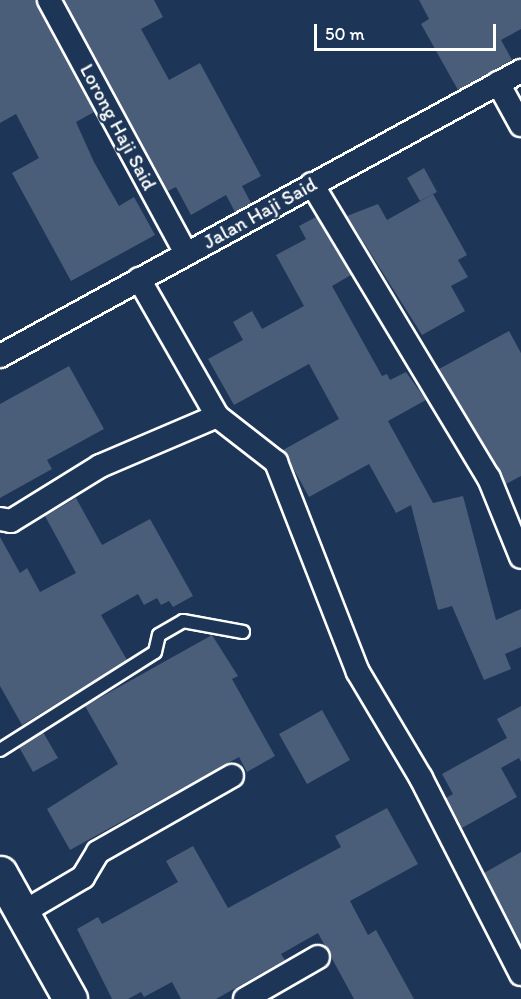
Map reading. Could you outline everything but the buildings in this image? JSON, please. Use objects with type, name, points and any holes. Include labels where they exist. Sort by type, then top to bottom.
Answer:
[{"type":"main road","points":[[0,873],[70,999]]},
{"type":"street","name":"Lorong Haji Said","points":[[49,0],[186,253]]},
{"type":"street","name":"Jalan Haji Said","points":[[0,356],[521,71]]},
{"type":"street","points":[[498,83],[521,125]]},
{"type":"street","points":[[312,184],[489,478],[521,557]]},
{"type":"street","points":[[139,279],[217,416],[276,462],[358,672],[421,778],[521,974]]},
{"type":"street","points":[[0,519],[11,521],[100,466],[217,416]]},
{"type":"street","points":[[22,913],[83,877],[98,852],[232,776]]},
{"type":"street","points":[[245,999],[318,957]]},
{"type":"lane","points":[[0,750],[155,651],[159,635],[183,621],[243,632]]}]
